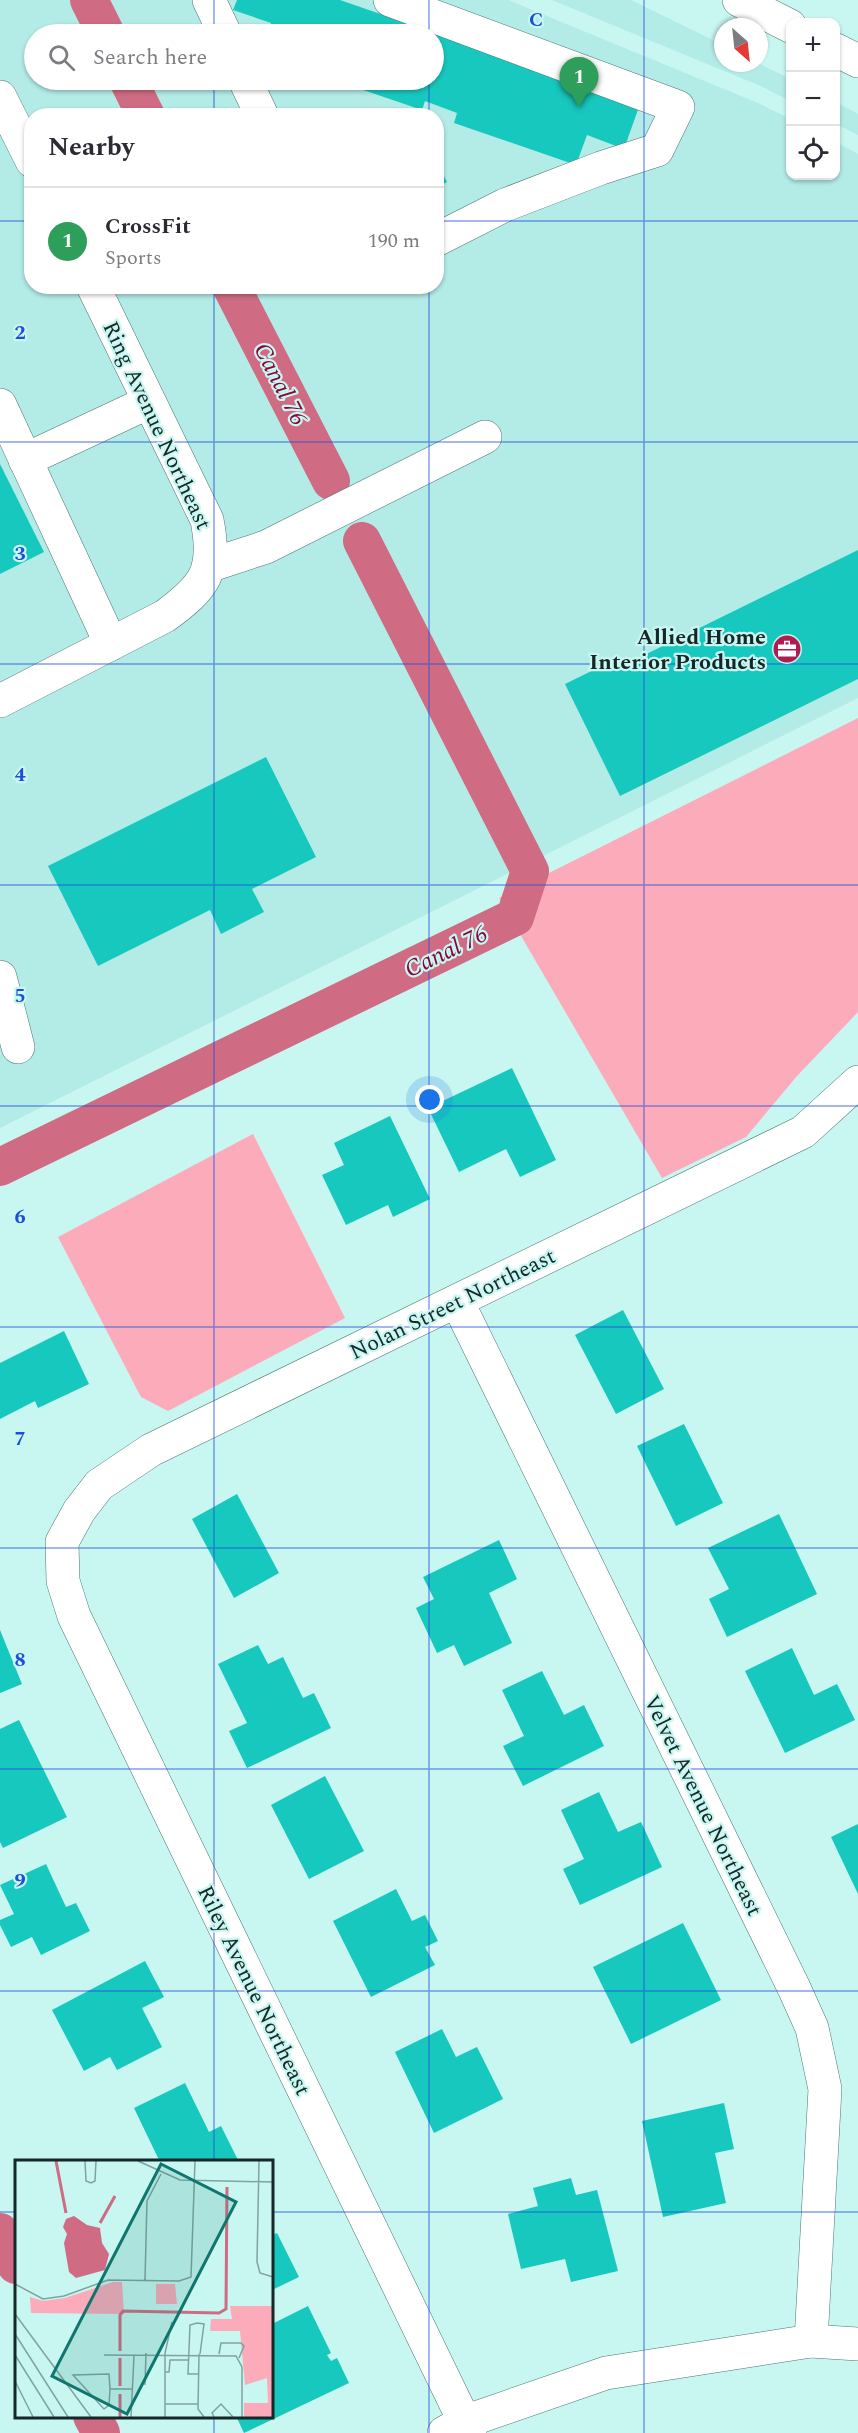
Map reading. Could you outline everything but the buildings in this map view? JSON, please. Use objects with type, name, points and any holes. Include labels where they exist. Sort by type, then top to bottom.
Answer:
[{"type":"main road","points":[[209,0],[220,24]]},
{"type":"main road","points":[[390,0],[678,107],[657,150],[601,168],[505,205],[444,236]]},
{"type":"main road","points":[[739,0],[786,24]]},
{"type":"main road","points":[[840,52],[858,62]]},
{"type":"main road","points":[[250,90],[258,108]]},
{"type":"main road","points":[[0,97],[24,145]]},
{"type":"main road","name":"Ring Avenue Northeast","points":[[97,294],[207,520],[211,542],[211,566]]},
{"type":"main road","points":[[25,460],[149,402]]},
{"type":"main road","points":[[0,405],[111,644]]},
{"type":"main road","points":[[0,701],[165,616],[186,601],[203,584],[211,566],[266,547],[485,437]]},
{"type":"main road","points":[[0,977],[18,1047]]},
{"type":"main road","name":"Nolan Street Northeast","points":[[62,1542],[79,1511],[99,1485],[151,1450],[803,1132],[858,1082]]},
{"type":"main road","name":"Velvet Avenue Northeast","points":[[457,1300],[812,2028],[825,2089],[811,2341]]},
{"type":"main road","name":"Riley Avenue Northeast","points":[[62,1542],[63,1581],[74,1616],[459,2429]]},
{"type":"main road","points":[[459,2429],[606,2373],[811,2341],[858,2344]]},
{"type":"shaded area","points":[[0,0],[508,0],[758,103],[786,117],[786,180],[840,180],[840,144],[858,154],[858,698],[0,1128]]},
{"type":"shaded area","points":[[552,0],[631,0],[714,41],[714,67]]},
{"type":"shaded area","points":[[768,68],[786,77],[786,99],[727,72],[768,72]]},
{"type":"shaded area","points":[[840,104],[858,114],[858,135],[840,126]]},
{"type":"shaded area","points":[[858,718],[858,1012],[797,1076],[746,1137],[662,1178],[499,898]]},
{"type":"shaded area","points":[[253,1134],[345,1318],[168,1411],[141,1397],[58,1237]]},
{"type":"waterway","name":"Canal 76","points":[[89,0],[101,24]]},
{"type":"waterway","name":"Canal 76","points":[[133,90],[142,108]]},
{"type":"waterway","name":"Canal 76","points":[[235,294],[331,481]]},
{"type":"waterway","name":"Canal 76","points":[[0,1167],[515,917],[530,871],[362,541]]},
{"type":"waterway","name":"Canal 76","points":[[0,2232],[15,2263]]},
{"type":"waterway","name":"Canal 76","points":[[93,2418],[101,2433]]},
{"type":"place","name":"CrossFit","points":[[579,107]]},
{"type":"place","name":"Allied Home Interior Products","points":[[787,649]]}]
